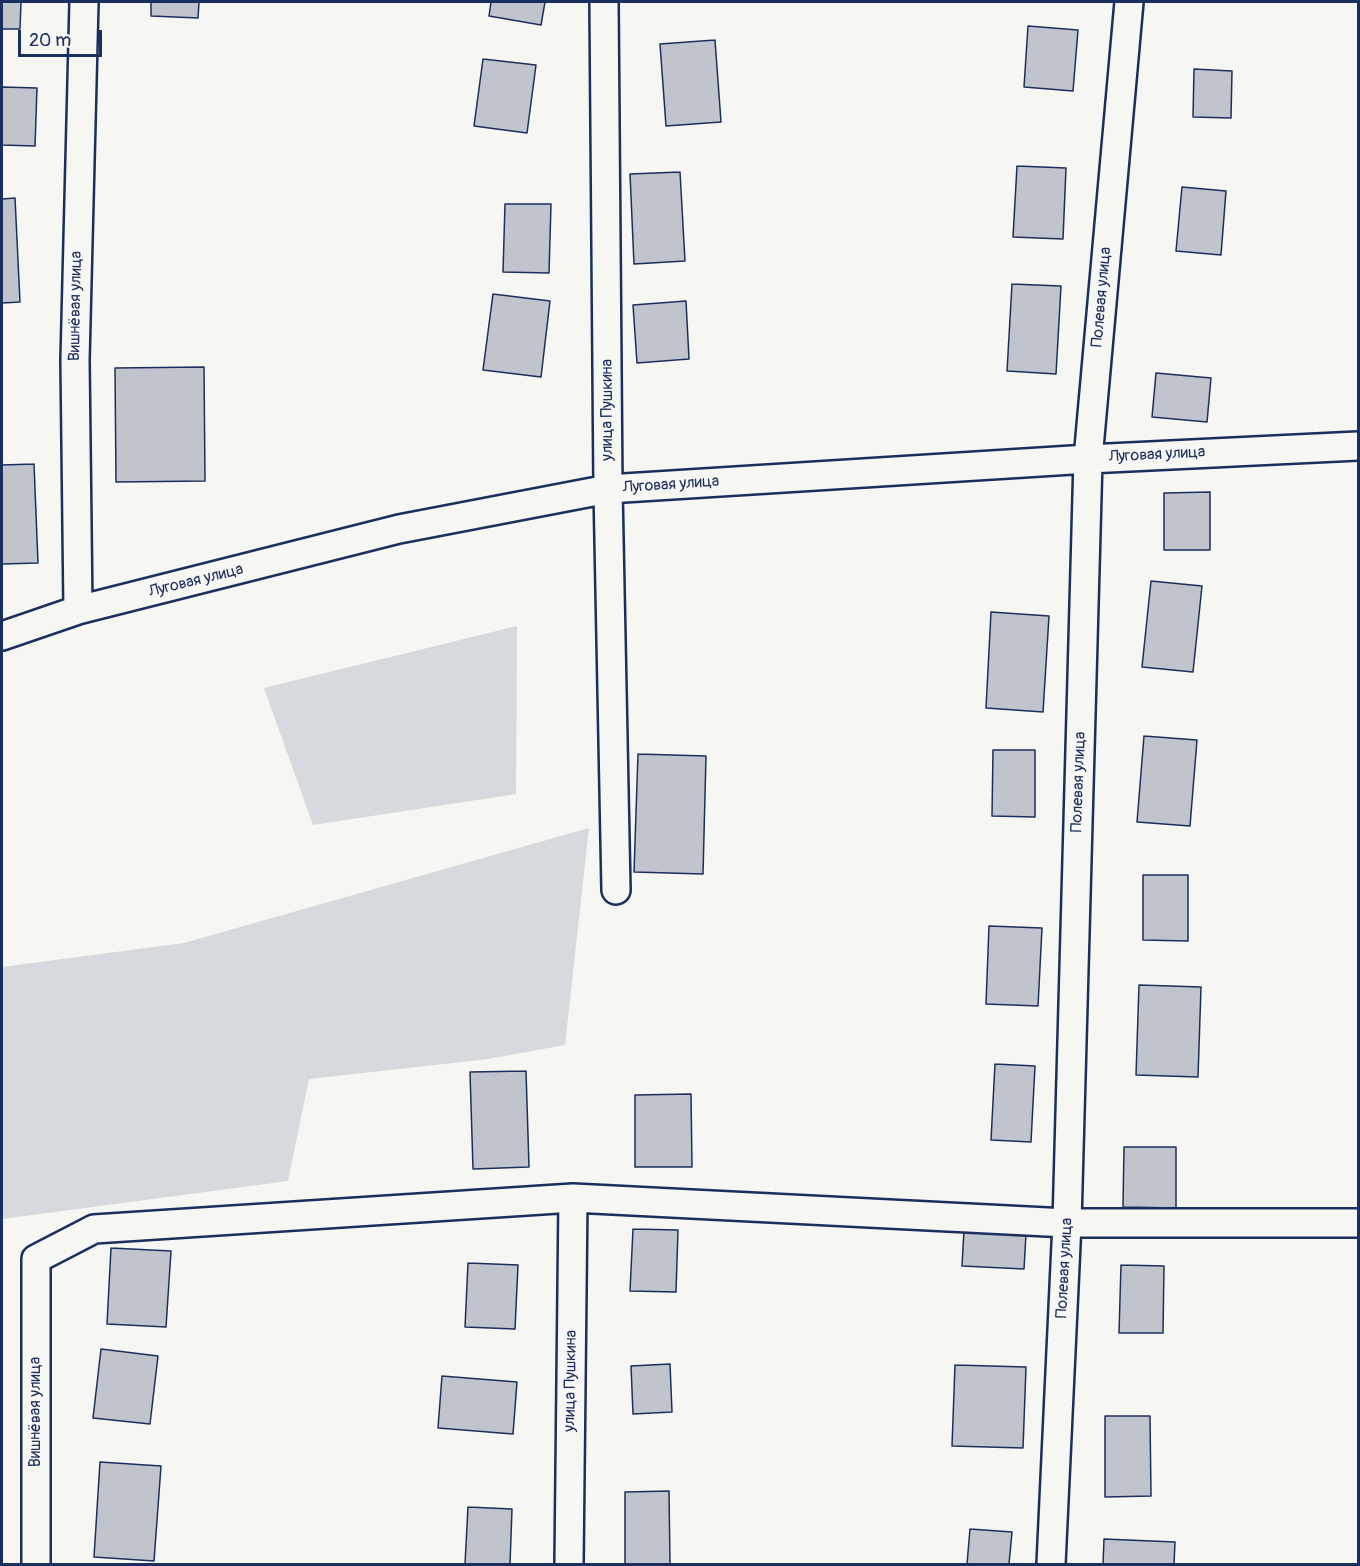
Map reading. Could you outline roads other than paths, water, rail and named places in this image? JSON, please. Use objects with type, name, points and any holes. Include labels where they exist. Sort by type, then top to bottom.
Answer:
[{"type":"street","name":"Вишнёвая улица","points":[[78,610],[75,360],[84,2]]},
{"type":"street","name":"улица Пушкина","points":[[604,2],[608,489],[616,890]]},
{"type":"street","name":"Полевая улица","points":[[1051,1564],[1067,1222],[1088,459],[1128,2]]},
{"type":"street","name":"Луговая улица","points":[[2,636],[78,610],[399,529],[608,489],[1088,459],[1359,446]]},
{"type":"street","name":"Вишнёвая улица","points":[[36,1564],[36,1258],[94,1229],[573,1198]]},
{"type":"street","name":"улица Пушкина","points":[[568,1564],[573,1198]]},
{"type":"street","points":[[573,1198],[1067,1222],[1359,1223]]}]
